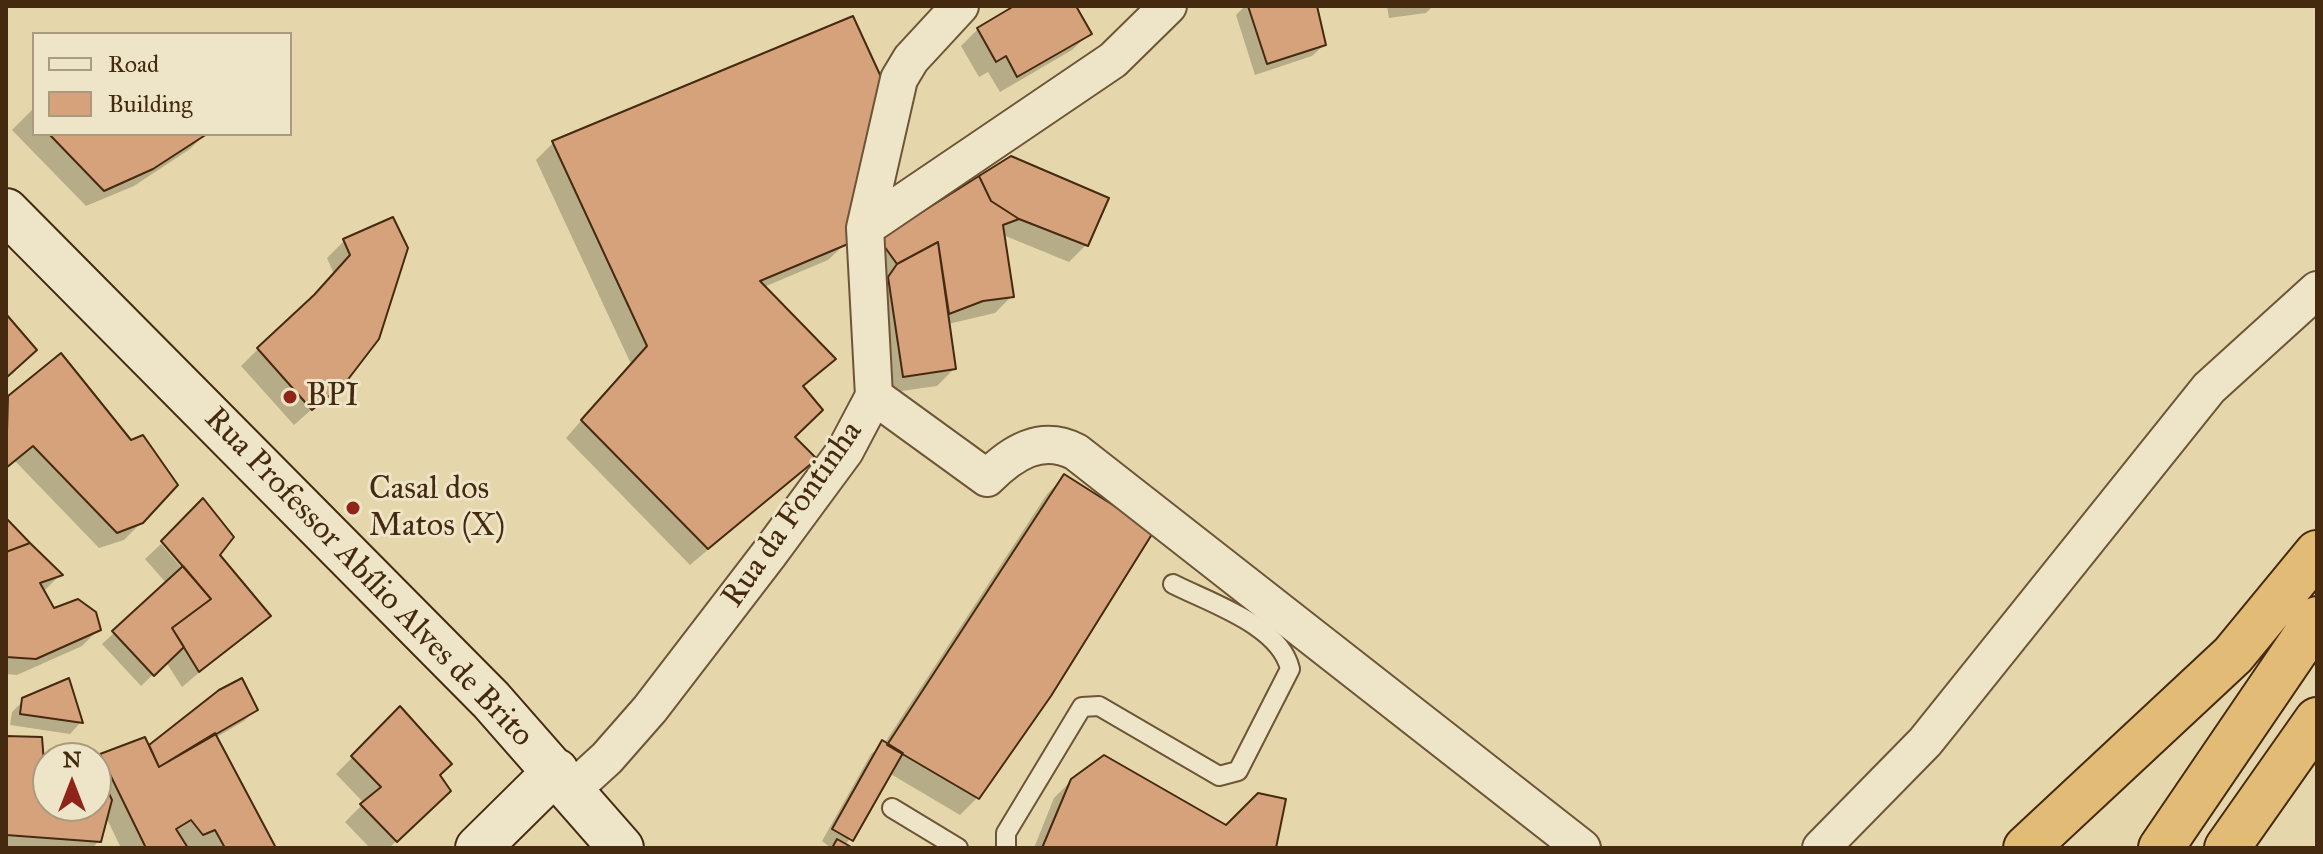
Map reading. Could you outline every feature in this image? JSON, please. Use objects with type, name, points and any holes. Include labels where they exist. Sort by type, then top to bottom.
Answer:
[{"type":"highway","points":[[2026,848],[2233,655],[2317,553]]},
{"type":"highway","points":[[2161,848],[2317,619]]},
{"type":"highway","points":[[2227,848],[2317,720]]},
{"type":"main road","name":"Rua Professor Abílio Alves de Brito","points":[[6,211],[491,700],[621,848]]},
{"type":"main road","points":[[478,848],[564,780]]},
{"type":"street","name":"Rua da Fontinha","points":[[564,780],[607,758],[650,709],[845,451],[874,396],[865,228],[899,79],[911,59],[960,6]]},
{"type":"street","points":[[865,228],[1113,60],[1168,6]]},
{"type":"street","points":[[1821,848],[1925,742],[2209,388],[2317,290]]},
{"type":"street","points":[[874,396],[987,478],[1009,459],[1036,446],[1056,445],[1076,452],[1582,848]]},
{"type":"lane","points":[[1006,848],[1006,833],[1082,707],[1099,706],[1219,776],[1238,771],[1290,669],[1286,652],[1252,625],[1173,584]]},
{"type":"lane","points":[[892,808],[958,848]]},
{"type":"building","points":[[1014,6],[1076,6],[1092,34],[1017,77],[1006,56],[996,62],[977,28]]},
{"type":"building","points":[[1248,6],[1317,6],[1326,45],[1267,64]]},
{"type":"building","points":[[853,16],[887,90],[865,188],[848,244],[760,281],[836,359],[803,386],[823,410],[795,437],[817,459],[708,549],[581,420],[647,346],[552,141]]},
{"type":"building","points":[[51,136],[204,136],[153,169],[104,191]]},
{"type":"building","points":[[1011,156],[1109,198],[1088,246],[1019,219],[991,201],[979,176]]},
{"type":"building","points":[[979,176],[991,201],[1019,219],[1003,225],[1014,297],[983,301],[949,314],[938,242],[897,264],[879,239]]},
{"type":"building","points":[[393,217],[408,248],[379,339],[346,382],[312,410],[257,348],[314,295],[350,255],[343,239]]},
{"type":"building","points":[[938,242],[956,369],[903,377],[888,277],[897,264]]},
{"type":"building","points":[[6,314],[37,350],[6,378]]},
{"type":"building","points":[[61,353],[131,440],[143,435],[178,485],[143,523],[117,533],[33,446],[6,468],[8,396]]},
{"type":"building","points":[[1064,474],[1154,531],[1051,696],[979,799],[887,745]]},
{"type":"building","points":[[203,498],[234,537],[220,555],[271,616],[199,672],[172,628],[211,599],[161,541]]},
{"type":"building","points":[[6,518],[30,543],[6,552]]},
{"type":"building","points":[[30,543],[63,575],[40,583],[54,608],[78,599],[96,612],[101,630],[36,659],[6,657],[6,552]]},
{"type":"building","points":[[183,566],[211,599],[172,628],[184,647],[154,676],[112,631]]},
{"type":"building","points":[[69,678],[83,723],[20,714],[22,698]]},
{"type":"building","points":[[242,678],[258,710],[159,767],[149,745],[219,690]]},
{"type":"building","points":[[400,706],[452,764],[440,775],[451,791],[397,842],[360,804],[381,787],[351,756]]},
{"type":"building","points":[[215,733],[276,848],[225,848],[215,830],[203,835],[191,820],[176,829],[188,848],[146,848],[112,779],[112,749],[145,737],[159,767]]},
{"type":"building","points":[[6,736],[42,737],[42,742],[32,742],[32,822],[106,822],[101,842],[6,835]]},
{"type":"building","points":[[882,740],[903,753],[853,841],[832,829]]},
{"type":"building","points":[[1104,755],[1226,825],[1258,793],[1286,799],[1276,848],[1042,848],[1071,779]]},
{"type":"building","points":[[837,839],[853,848],[832,848]]},
{"type":"place","name":"BPI","points":[[290,397]]},
{"type":"place","name":"Casal dos Matos (X)","points":[[353,508]]}]
